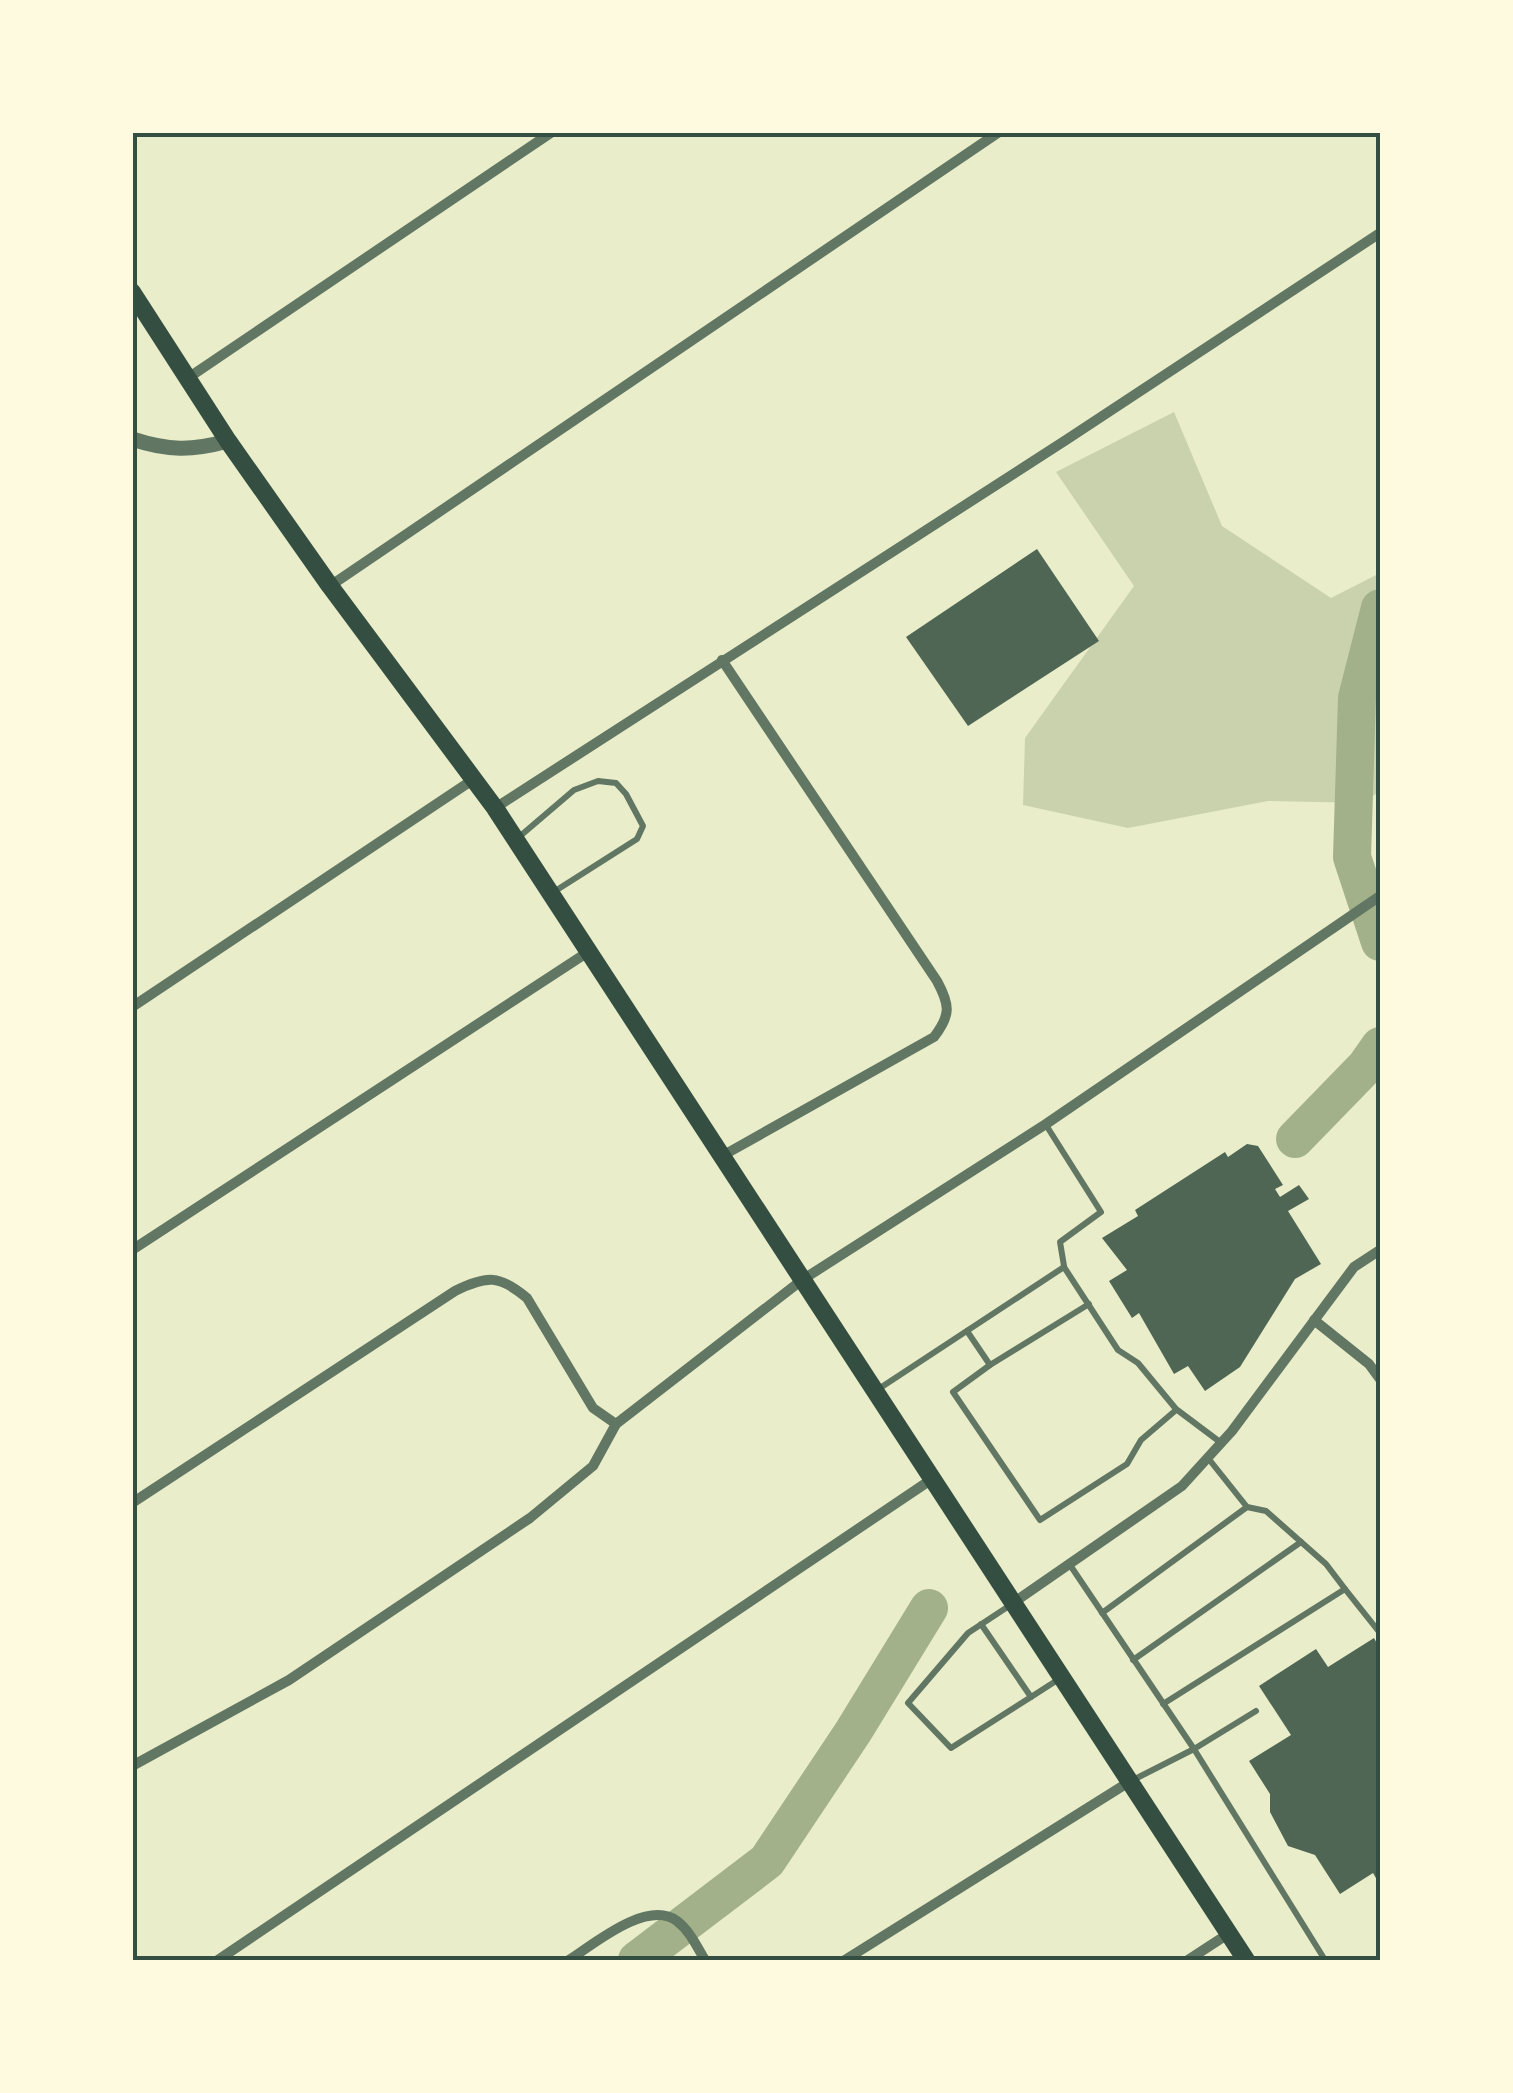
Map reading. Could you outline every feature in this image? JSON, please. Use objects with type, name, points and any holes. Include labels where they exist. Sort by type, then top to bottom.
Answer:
[{"type":"main road","points":[[132,292],[228,442],[516,840],[1246,1960]]},
{"type":"street","points":[[188,378],[552,132]]},
{"type":"street","points":[[330,586],[999,132]]},
{"type":"street","points":[[494,808],[1380,233]]},
{"type":"street","points":[[132,439],[168,450],[228,442]]},
{"type":"street","points":[[722,660],[938,981],[948,1009],[945,1024],[934,1037],[722,1156]]},
{"type":"street","points":[[132,1006],[474,778]]},
{"type":"street","points":[[132,1766],[289,1680],[530,1518],[593,1466],[616,1424],[802,1280],[1046,1124],[1380,896]]},
{"type":"street","points":[[132,1250],[588,952]]},
{"type":"street","points":[[1013,1603],[1182,1486],[1221,1443],[1354,1267],[1380,1250]]},
{"type":"street","points":[[132,1503],[477,1280],[495,1279],[512,1285],[528,1298],[593,1408],[616,1424]]},
{"type":"street","points":[[1314,1320],[1369,1364],[1380,1378]]},
{"type":"street","points":[[218,1960],[932,1479]]},
{"type":"street","points":[[845,1960],[1129,1782]]},
{"type":"street","points":[[569,1960],[636,1919],[656,1914],[673,1918],[687,1930],[705,1960]]},
{"type":"street","points":[[1188,1960],[1228,1934]]},
{"type":"lane","points":[[516,840],[574,790],[598,781],[616,783],[626,794],[643,826],[637,839],[550,894]]},
{"type":"lane","points":[[1046,1124],[1100,1212],[1060,1242],[1064,1267],[1118,1350],[1138,1363],[1176,1410],[1221,1443]]},
{"type":"lane","points":[[875,1392],[1064,1267]]},
{"type":"lane","points":[[1088,1304],[953,1392],[1040,1520],[1128,1464],[1141,1440],[1176,1410]]},
{"type":"lane","points":[[967,1331],[990,1365]]},
{"type":"lane","points":[[1208,1458],[1247,1506],[1266,1511],[1326,1564],[1380,1632]]},
{"type":"lane","points":[[1102,1613],[1247,1506]]},
{"type":"lane","points":[[1133,1660],[1300,1542]]},
{"type":"lane","points":[[1069,1564],[1194,1749],[1326,1960]]},
{"type":"lane","points":[[1163,1704],[1345,1589]]},
{"type":"lane","points":[[1013,1603],[968,1633],[908,1703],[951,1748],[1062,1677]]},
{"type":"lane","points":[[981,1624],[1031,1697]]},
{"type":"lane","points":[[1129,1782],[1256,1711]]},
{"type":"green space","points":[[1174,412],[1222,526],[1331,598],[1380,573],[1380,791],[1363,803],[1268,801],[1128,828],[1023,805],[1025,738],[1134,586],[1056,472]]},
{"type":"building","points":[[1037,549],[1099,641],[968,726],[906,637]]},
{"type":"building","points":[[1247,1144],[1258,1146],[1283,1185],[1275,1189],[1280,1197],[1299,1185],[1309,1199],[1288,1211],[1321,1264],[1295,1279],[1240,1367],[1205,1391],[1188,1366],[1174,1374],[1139,1313],[1132,1318],[1109,1281],[1127,1270],[1102,1238],[1138,1216],[1135,1210],[1225,1152],[1228,1157]]},
{"type":"building","points":[[1374,1638],[1380,1649],[1380,1885],[1373,1873],[1340,1894],[1315,1855],[1288,1846],[1270,1812],[1270,1794],[1249,1761],[1291,1735],[1259,1686],[1316,1649],[1328,1667]]},
{"type":"waterway","points":[[1380,608],[1357,698],[1352,857],[1380,942]]},
{"type":"waterway","points":[[1295,1139],[1366,1066],[1380,1046]]},
{"type":"waterway","points":[[637,1960],[767,1861],[929,1608]]}]
